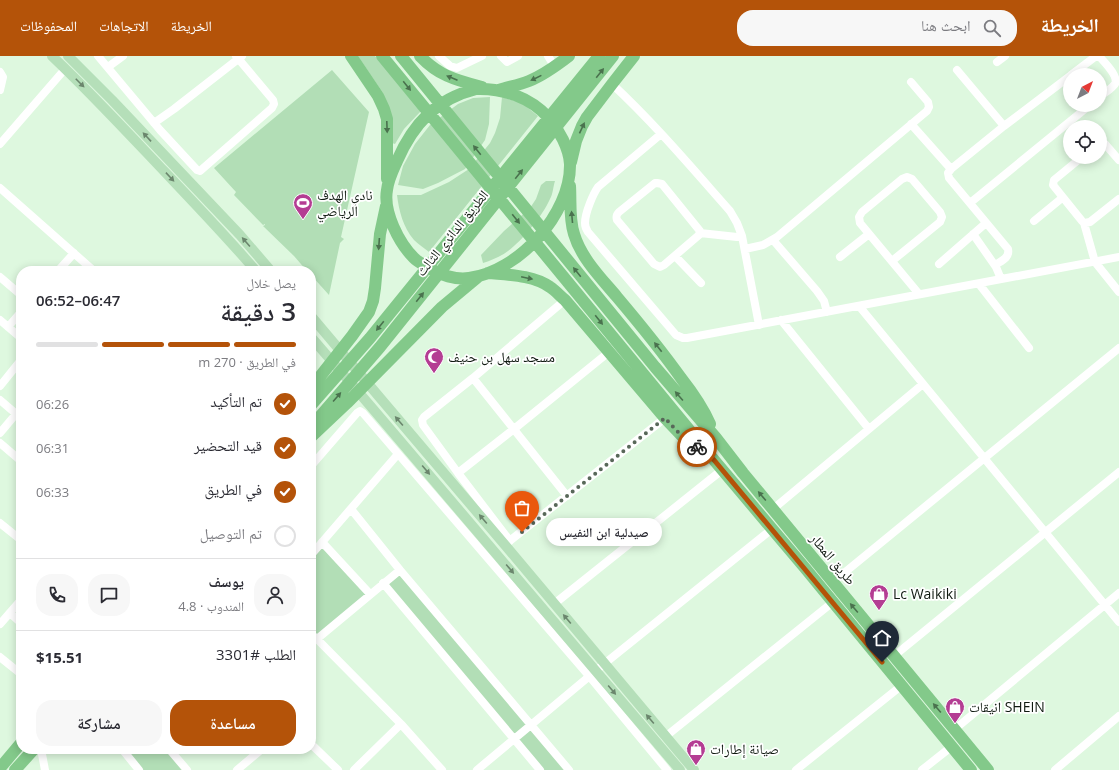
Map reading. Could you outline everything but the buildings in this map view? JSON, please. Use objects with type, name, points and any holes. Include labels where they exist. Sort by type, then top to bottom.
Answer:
[{"type":"highway","points":[[316,382],[369,312],[373,301],[380,234],[386,206],[387,119],[378,96],[351,56]]},
{"type":"highway","name":"طريق المطار","points":[[382,56],[971,770]]},
{"type":"highway","name":"طريق المطار","points":[[400,56],[988,770]]},
{"type":"highway","points":[[420,56],[439,72],[453,79],[494,89],[524,99],[539,108],[553,123],[560,133],[567,150],[571,218],[574,234],[581,250],[593,268],[683,379],[702,410],[716,438]]},
{"type":"highway","points":[[387,190],[391,174],[406,142],[425,116],[439,104],[452,96],[463,92],[476,89],[494,89],[528,82],[555,67],[569,56]]},
{"type":"highway","name":"الطريق الدائري الثالث","points":[[316,399],[370,338],[599,56]]},
{"type":"highway","name":"الطريق الدائري الثالث","points":[[316,421],[380,347],[613,56]]},
{"type":"highway","points":[[316,432],[442,307],[484,275],[512,261],[527,249],[541,234],[553,218],[562,202],[576,141],[582,126],[587,117],[634,56]]},
{"type":"highway","points":[[386,206],[397,234],[414,259],[435,272],[461,278],[484,275],[531,279],[550,287],[565,300],[665,418],[686,439],[714,460]]},
{"type":"highway","points":[[0,768],[16,749]]},
{"type":"highway","points":[[15,770],[29,754]]},
{"type":"main road","points":[[52,56],[142,148],[252,266]]},
{"type":"main road","points":[[68,56],[189,181],[240,235],[267,266]]},
{"type":"main road","points":[[316,322],[381,399],[508,543],[554,604],[694,770]]},
{"type":"main road","points":[[316,342],[593,673],[680,770]]},
{"type":"street","points":[[98,56],[154,123],[197,170],[200,171],[203,170],[272,108],[274,104],[273,100],[239,57],[154,123]]},
{"type":"street","points":[[108,67],[123,56]]},
{"type":"street","points":[[439,56],[454,68],[482,56]]},
{"type":"street","points":[[501,56],[507,62],[518,56]]},
{"type":"street","points":[[548,56],[555,67]]},
{"type":"street","points":[[997,62],[1005,56]]},
{"type":"street","points":[[1080,68],[1096,56]]},
{"type":"street","points":[[1099,56],[1116,75],[1117,79],[1116,83],[1107,90]]},
{"type":"street","points":[[0,144],[65,69]]},
{"type":"street","points":[[958,70],[1004,126]]},
{"type":"street","points":[[0,72],[2,77],[0,90]]},
{"type":"street","points":[[995,265],[1007,256],[1009,251],[949,178],[948,173],[1004,126],[1063,80]]},
{"type":"street","points":[[745,248],[757,247],[773,240],[927,111],[929,107],[928,102],[911,82]]},
{"type":"street","points":[[612,84],[661,134],[730,211],[742,236],[759,325]]},
{"type":"street","points":[[970,203],[1081,112]]},
{"type":"street","points":[[911,124],[951,169]]},
{"type":"street","points":[[661,134],[598,187],[593,195],[586,218],[585,227],[676,335],[680,337],[687,338],[759,325],[1119,257]]},
{"type":"street","points":[[1107,146],[1119,160]]},
{"type":"street","points":[[1073,164],[1054,180],[1054,188],[1084,223],[1095,262],[1119,292]]},
{"type":"street","points":[[892,261],[940,222],[942,217],[940,212],[910,178],[907,177],[902,179],[862,212],[859,220],[869,234],[919,294]]},
{"type":"street","points":[[700,234],[699,229],[659,183],[655,183],[616,214],[617,220],[654,264],[660,267],[700,234],[737,237],[742,236]]},
{"type":"street","points":[[0,188],[88,266]]},
{"type":"street","points":[[1034,221],[1062,198]]},
{"type":"street","points":[[1084,223],[1090,222],[1119,199]]},
{"type":"street","points":[[939,264],[986,223]]},
{"type":"street","points":[[840,257],[869,234]]},
{"type":"street","points":[[973,234],[995,265],[1001,279]]},
{"type":"street","points":[[773,240],[817,291],[824,301],[827,312]]},
{"type":"street","points":[[63,266],[74,254]]},
{"type":"street","points":[[675,256],[701,284]]},
{"type":"street","points":[[0,277],[16,291]]},
{"type":"street","points":[[978,284],[1029,348]]},
{"type":"street","points":[[565,300],[422,420],[423,424],[508,543],[665,418]]},
{"type":"street","points":[[859,306],[1119,622]]},
{"type":"street","points":[[8,327],[16,318]]},
{"type":"street","points":[[0,320],[16,334]]},
{"type":"street","points":[[782,320],[869,429]]},
{"type":"street","points":[[833,582],[1119,348]]},
{"type":"street","points":[[458,472],[610,352]]},
{"type":"street","points":[[0,386],[16,366]]},
{"type":"street","points":[[472,378],[567,496]]},
{"type":"street","points":[[773,509],[923,384]]},
{"type":"street","points":[[0,400],[16,413]]},
{"type":"street","points":[[316,460],[357,413],[360,411],[363,413],[593,673],[667,770]]},
{"type":"street","points":[[0,433],[16,419]]},
{"type":"street","points":[[0,443],[16,457]]},
{"type":"street","points":[[316,549],[398,454]]},
{"type":"street","points":[[554,604],[722,470]]},
{"type":"street","points":[[894,656],[1119,472]]},
{"type":"street","points":[[351,508],[400,570],[569,770]]},
{"type":"street","points":[[1,525],[16,536]]},
{"type":"street","points":[[477,770],[604,664],[772,529]]},
{"type":"street","points":[[322,542],[370,594]]},
{"type":"street","points":[[316,634],[400,570]]},
{"type":"street","points":[[384,583],[540,770]]},
{"type":"street","points":[[955,729],[1119,593]]},
{"type":"street","points":[[665,736],[833,602]]},
{"type":"street","points":[[0,624],[16,606]]},
{"type":"street","points":[[10,613],[16,618]]},
{"type":"street","points":[[316,638],[401,724],[442,770]]},
{"type":"street","points":[[0,656],[16,670]]},
{"type":"street","points":[[796,770],[901,686]]},
{"type":"street","points":[[1055,770],[1119,716]]},
{"type":"street","points":[[354,770],[401,724]]},
{"type":"street","points":[[922,770],[951,747]]},
{"type":"street","points":[[316,749],[338,770]]},
{"type":"street","points":[[42,754],[45,770]]},
{"type":"street","points":[[126,754],[139,770]]},
{"type":"street","points":[[173,754],[187,770]]},
{"type":"street","points":[[237,770],[256,754]]},
{"type":"green space","points":[[358,56],[375,56],[421,111],[404,129],[395,144],[392,143],[383,93]]},
{"type":"green space","name":"نادي الهدف الرياضي","points":[[332,70],[369,112],[341,237],[344,239],[340,243],[329,295],[316,281],[316,266],[303,266],[263,226],[265,224],[263,225],[234,195],[236,192],[214,168]]},
{"type":"green space","points":[[490,97],[489,124],[485,140],[465,169],[423,189],[398,185],[403,166],[415,144],[430,125],[458,104],[473,98]]},
{"type":"green space","points":[[502,97],[522,103],[538,116],[429,252],[414,240],[407,230],[400,213],[397,195],[421,195],[449,182],[469,169],[490,143],[495,133],[500,118]]},
{"type":"green space","points":[[546,181],[555,181],[551,197],[537,220],[514,247],[502,255],[483,263],[481,255],[504,231],[530,208],[536,199],[541,185]]},
{"type":"green space","points":[[324,539],[369,594],[317,638],[316,637],[316,549]]},
{"type":"green space","points":[[400,570],[568,770],[540,770],[384,583]]},
{"type":"green space","points":[[127,754],[173,754],[187,770],[140,770]]},
{"type":"way so far","points":[[522,532],[665,418],[677,431],[697,447]]},
{"type":"place","name":"نادي الهدف الرياضي","points":[[303,220]]},
{"type":"place","name":"مسجد سهل بن حنيف","points":[[434,374]]},
{"type":"place","name":"صيدلية ابن النفيس","points":[[522,532]]},
{"type":"place","name":"Lc Waikiki","points":[[879,611]]},
{"type":"place","name":"انيقات SHEIN","points":[[955,724]]},
{"type":"place","name":"صيانة إطارات","points":[[696,766]]},
{"type":"route","points":[[697,447],[714,460],[882,662]]}]
